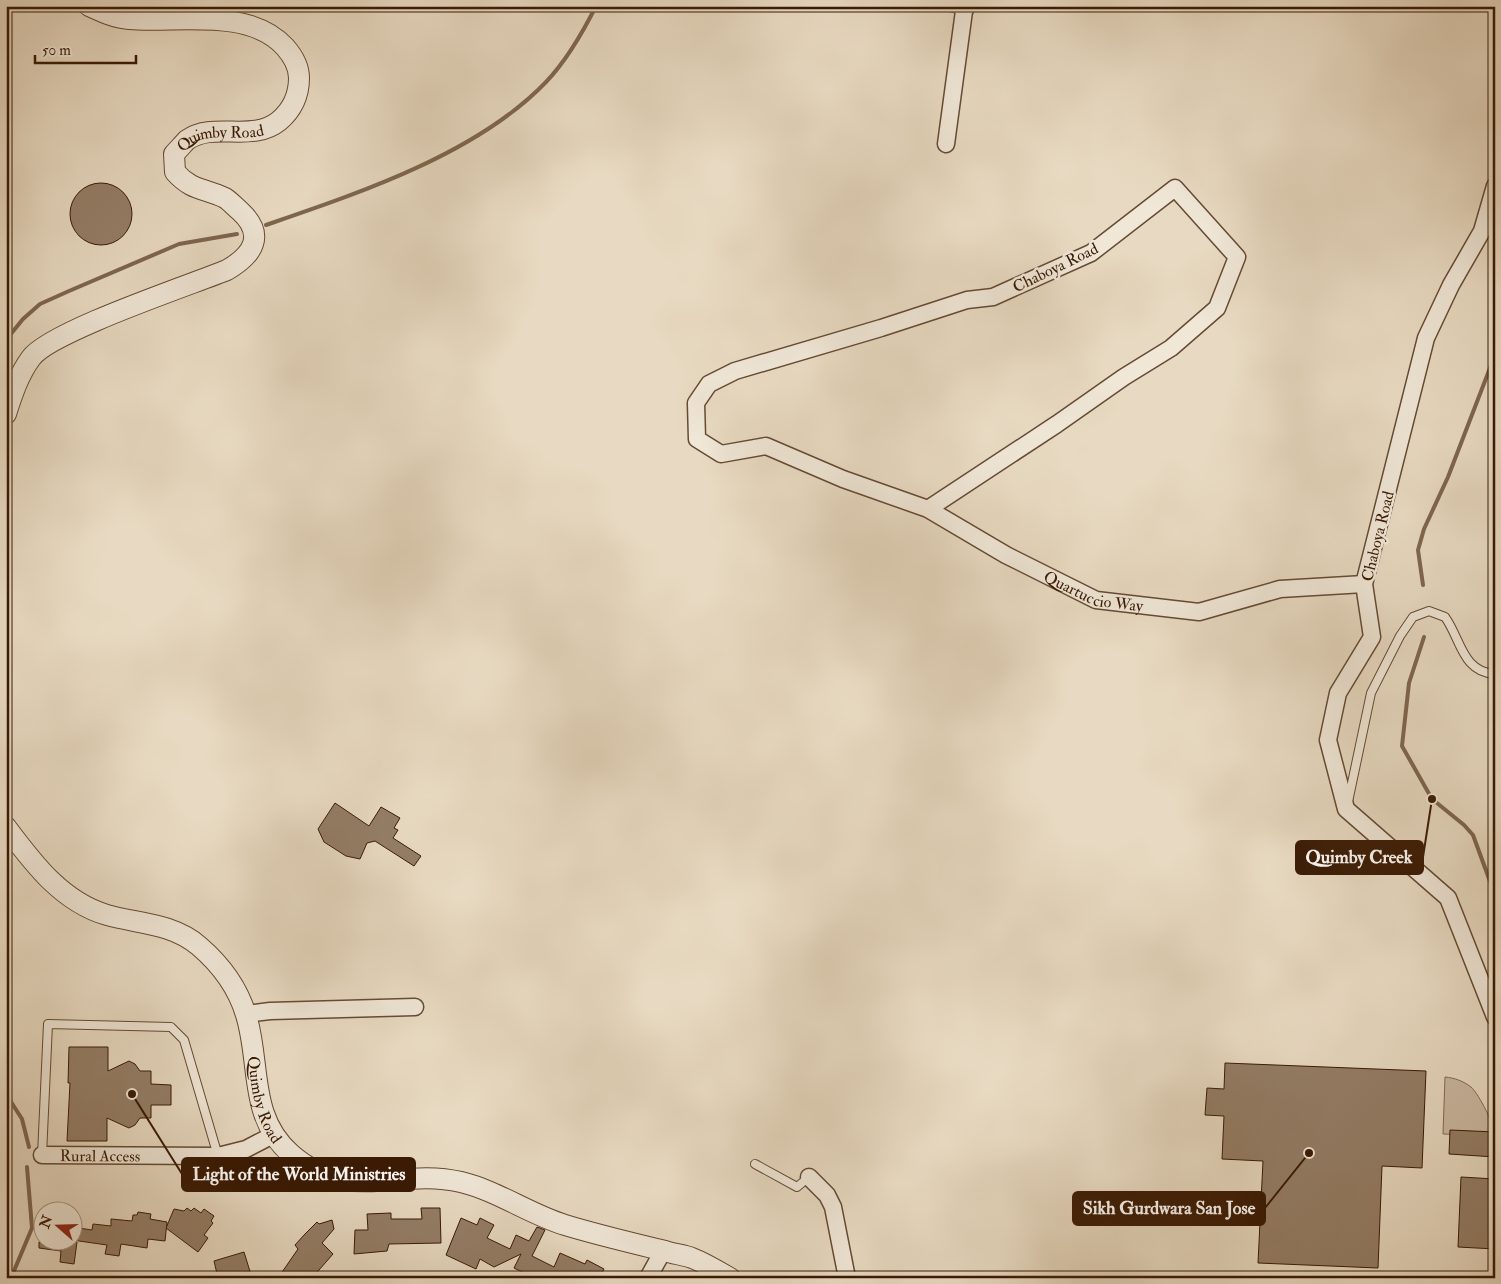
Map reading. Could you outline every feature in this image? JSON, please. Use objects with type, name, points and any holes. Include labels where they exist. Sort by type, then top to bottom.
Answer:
[{"type":"street","name":"Quimby Road","points":[[6,414],[14,390],[32,356],[62,335],[227,270],[247,256],[252,250],[254,235],[250,220],[226,199],[187,185],[174,172],[174,154],[188,140],[206,134],[258,132],[278,122],[294,105],[299,89],[299,74],[294,57],[280,42],[262,31],[241,24],[204,19],[128,19],[89,6]]},
{"type":"street","points":[[946,144],[965,9]]},
{"type":"street","name":"Chaboya Road","points":[[1346,809],[1328,740],[1338,693],[1372,637],[1364,584],[1426,338],[1451,285],[1482,231],[1495,186]]},
{"type":"street","name":"Chaboya Road","points":[[843,479],[766,446],[721,454],[697,439],[696,403],[709,384],[735,370],[880,328],[967,300],[993,297],[1091,253],[1175,188],[1237,257],[1217,308],[1172,348],[1124,376],[1057,424],[928,509]]},
{"type":"street","name":"Quartuccio Way","points":[[843,479],[928,509],[1006,555],[1096,600],[1199,612],[1280,589],[1364,584]]},
{"type":"street","points":[[1346,809],[1448,898],[1495,1017]]},
{"type":"street","name":"Quimby Road","points":[[6,827],[50,880],[66,895],[83,905],[107,915],[164,926],[180,933],[198,945],[231,982],[246,1014],[259,1096],[272,1136],[307,1168],[323,1176],[353,1181],[428,1179],[458,1182],[481,1188],[566,1225],[692,1258],[730,1278]]},
{"type":"street","points":[[246,1014],[270,1011],[415,1007]]},
{"type":"street","name":"Rural Access","points":[[42,1155],[218,1156],[246,1149],[272,1136]]},
{"type":"street","points":[[809,1177],[827,1195],[833,1206],[847,1278]]},
{"type":"street","points":[[648,1278],[663,1251]]},
{"type":"lane","points":[[946,6],[965,9]]},
{"type":"lane","points":[[1346,809],[1371,693],[1400,636],[1413,617],[1428,611],[1445,617],[1470,664],[1480,671],[1495,674]]},
{"type":"lane","points":[[42,1155],[48,1024],[171,1027],[184,1040],[218,1156]]},
{"type":"lane","points":[[756,1164],[797,1187],[809,1177]]},
{"type":"shaded area","points":[[1445,1077],[1462,1081],[1471,1087],[1490,1118],[1495,1136],[1443,1134]]},
{"type":"building","points":[[95,183],[107,183],[123,192],[130,202],[132,214],[130,226],[123,236],[107,245],[95,245],[84,240],[75,231],[70,220],[70,208],[75,197],[84,188]]},
{"type":"building","points":[[335,803],[369,826],[381,807],[400,818],[394,828],[398,830],[393,838],[421,856],[414,866],[375,841],[367,843],[360,859],[346,856],[324,842],[318,829]]},
{"type":"building","points":[[69,1047],[108,1047],[108,1071],[129,1061],[135,1064],[140,1071],[151,1071],[151,1084],[171,1085],[171,1105],[151,1105],[151,1118],[140,1118],[135,1125],[129,1128],[107,1118],[107,1141],[67,1141],[70,1083],[68,1083]]},
{"type":"building","points":[[1225,1063],[1426,1071],[1422,1168],[1382,1166],[1378,1268],[1258,1263],[1263,1161],[1222,1159],[1224,1116],[1205,1115],[1207,1088],[1224,1089]]},
{"type":"building","points":[[1450,1130],[1495,1132],[1495,1157],[1449,1154]]},
{"type":"building","points":[[1461,1177],[1495,1179],[1495,1249],[1458,1247]]},
{"type":"building","points":[[187,1208],[191,1211],[194,1208],[201,1213],[204,1209],[214,1216],[211,1221],[213,1223],[204,1235],[208,1238],[198,1252],[166,1228],[174,1209],[184,1211]]},
{"type":"building","points":[[421,1208],[440,1208],[441,1243],[389,1244],[387,1251],[354,1254],[355,1230],[368,1230],[367,1214],[391,1213],[391,1219],[422,1219]]},
{"type":"building","points":[[138,1212],[151,1214],[150,1219],[167,1222],[165,1241],[148,1239],[147,1248],[121,1244],[119,1256],[105,1254],[107,1245],[82,1241],[82,1228],[92,1230],[93,1224],[111,1226],[111,1219],[132,1221],[133,1215],[137,1215]]},
{"type":"building","points":[[461,1218],[477,1225],[480,1218],[494,1225],[487,1238],[510,1249],[516,1235],[529,1241],[537,1227],[545,1230],[532,1256],[554,1267],[560,1253],[585,1264],[587,1260],[604,1269],[599,1278],[583,1278],[576,1274],[574,1276],[577,1278],[534,1278],[514,1268],[521,1254],[494,1267],[480,1259],[476,1269],[446,1255]]},
{"type":"building","points":[[332,1220],[334,1229],[322,1243],[333,1254],[312,1278],[278,1278],[298,1249],[295,1245],[305,1234],[317,1222],[319,1224]]},
{"type":"building","points":[[61,1252],[76,1252],[74,1264],[60,1262]]},
{"type":"building","points":[[244,1252],[252,1278],[218,1278],[214,1261]]},
{"type":"waterway","points":[[266,225],[377,185],[452,150],[486,130],[518,108],[554,74],[574,46],[596,6]]},
{"type":"waterway","points":[[6,340],[23,319],[40,304],[179,244],[237,234]]},
{"type":"waterway","points":[[1423,585],[1418,550],[1424,529],[1448,477],[1495,355]]},
{"type":"waterway","points":[[1424,637],[1409,683],[1402,746],[1432,799],[1464,825],[1473,835],[1495,895]]},
{"type":"waterway","points":[[6,1094],[22,1119],[29,1147]]},
{"type":"waterway","points":[[11,1278],[32,1228],[27,1167]]},
{"type":"place","name":"Quimby Creek","points":[[1432,799]]},
{"type":"place","name":"Light of the World Ministries","points":[[132,1094]]},
{"type":"place","name":"Sikh Gurdwara San Jose","points":[[1309,1153]]}]
